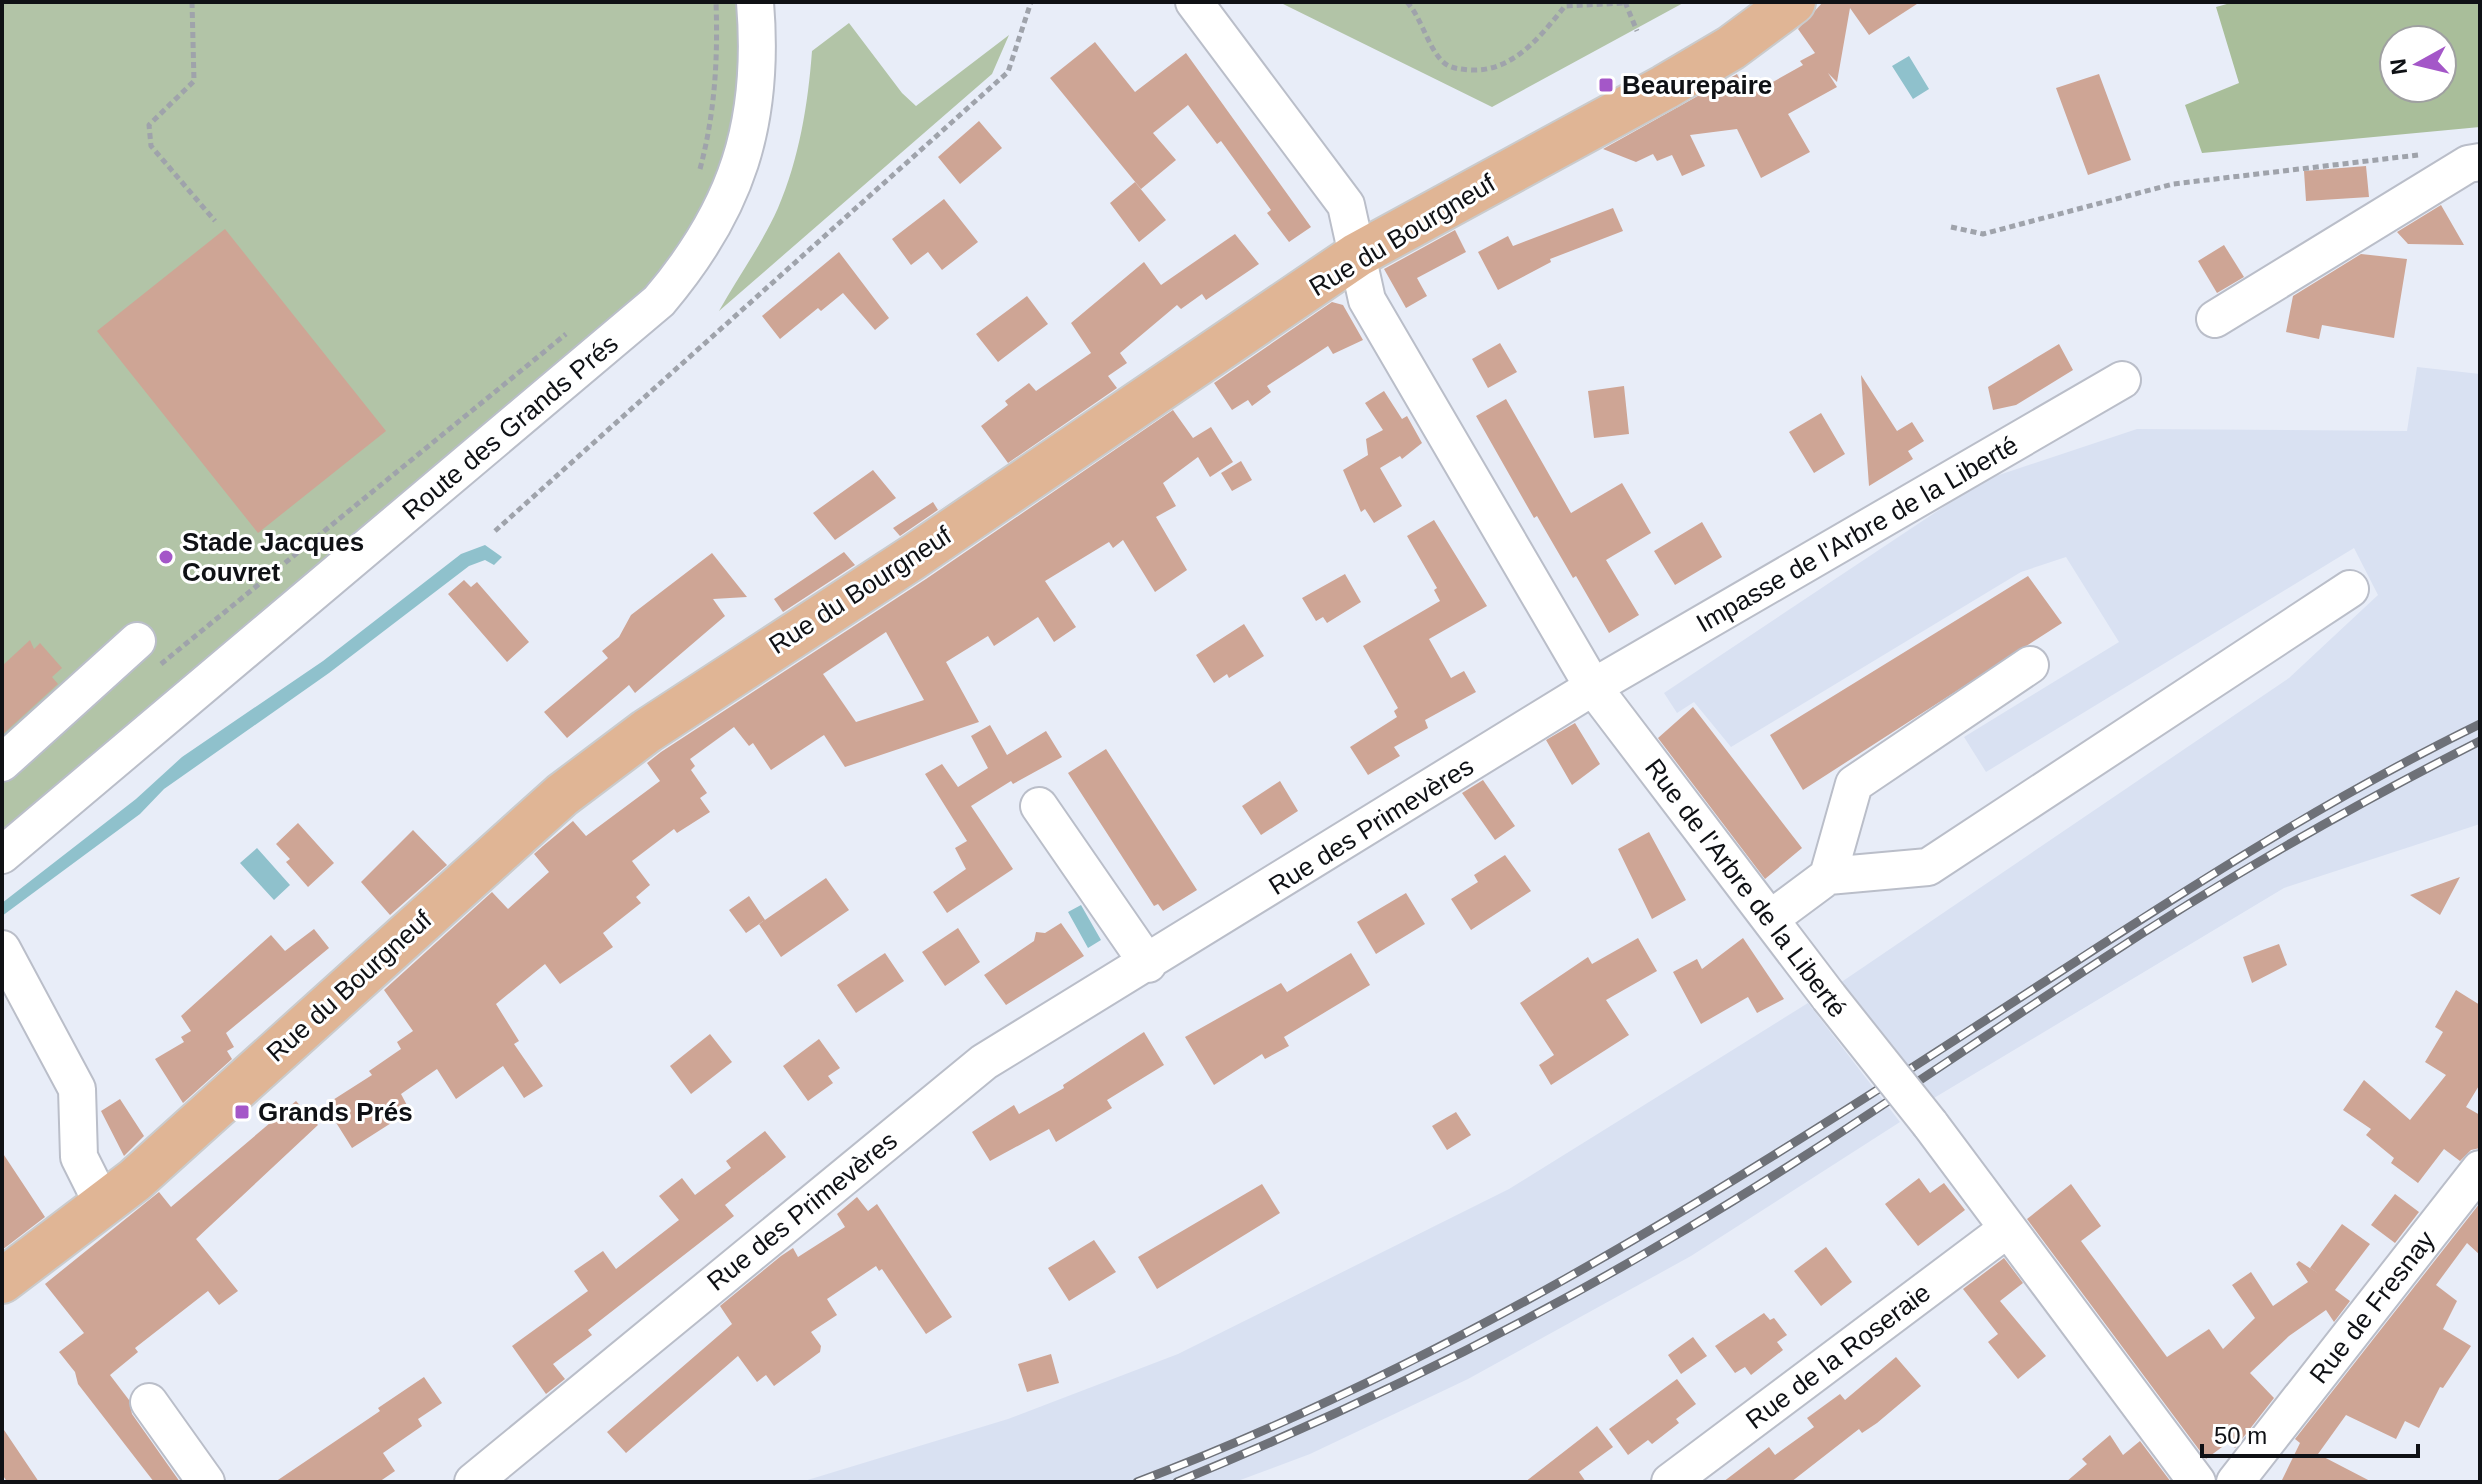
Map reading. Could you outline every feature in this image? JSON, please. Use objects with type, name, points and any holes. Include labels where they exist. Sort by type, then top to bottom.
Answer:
[{"type":"main road","name":"Rue du Bourgneuf","points":[[2,1281],[135,1180],[562,795],[647,731],[912,558],[1357,255],[1665,87],[1731,48],[1793,2]]},
{"type":"street","name":"Route des Grands Prés","points":[[2,855],[659,301],[694,259],[733,188],[751,118],[759,46],[755,2]]},
{"type":"street","name":"Rue de l'Arbre de la Liberté","points":[[1194,2],[1346,205],[1367,300],[1593,687],[1930,1124],[2006,1230],[2197,1482]]},
{"type":"street","points":[[2215,319],[2474,163]]},
{"type":"street","name":"Impasse de l'Arbre de la Liberté","points":[[1593,687],[2122,380]]},
{"type":"street","points":[[1770,919],[1828,876],[1928,867],[2350,589]]},
{"type":"street","points":[[2,763],[144,657]]},
{"type":"street","points":[[1828,876],[1854,784],[2030,665]]},
{"type":"street","name":"Rue des Primevères","points":[[473,1482],[984,1062],[1148,964],[1593,687]]},
{"type":"street","points":[[1039,806],[1148,964]]},
{"type":"street","points":[[2,949],[77,1089],[79,1157],[103,1205]]},
{"type":"street","name":"Rue de Fresnay","points":[[2235,1482],[2480,1169]]},
{"type":"street","name":"Rue de la Roseraie","points":[[1670,1482],[2006,1230]]},
{"type":"street","points":[[149,1402],[206,1482]]},
{"type":"path","points":[[192,2],[194,81],[149,125],[149,136],[151,146],[215,221]]},
{"type":"path","points":[[699,172],[711,127],[718,55],[716,2]]},
{"type":"path","points":[[495,531],[1008,72],[1031,2]]},
{"type":"path","points":[[1409,3],[1442,60],[1454,69],[1477,70],[1505,65],[1565,4],[1625,2],[1637,31]]},
{"type":"path","points":[[1951,227],[1983,234],[2173,184],[2266,172],[2445,152],[2474,163]]},
{"type":"path","points":[[144,657],[571,330]]},
{"type":"shaded area","points":[[2417,367],[2480,374],[2480,824],[2284,888],[1934,1098],[1840,983],[2289,678],[2378,595],[2354,548],[1986,772],[1964,737],[2119,642],[2066,557],[2021,572],[1731,747],[1694,702],[1677,713],[1664,693],[1984,480],[2137,429],[2407,431]]},
{"type":"shaded area","points":[[1808,1003],[1900,1122],[1691,1256],[1468,1379],[1310,1454],[1235,1482],[801,1482],[1008,1419],[1178,1354],[1509,1189]]},
{"type":"green space","name":"Stade Jacques Couvret","points":[[2,2],[737,2],[739,56],[733,110],[711,188],[695,222],[656,281],[2,833]]},
{"type":"green space","points":[[1279,2],[1685,2],[1492,107]]},
{"type":"green space","points":[[2234,2],[2480,2],[2480,127],[2202,153],[2185,105],[2239,83],[2216,7]]},
{"type":"green space","points":[[849,23],[902,93],[916,106],[1009,35],[992,74],[719,311],[765,234],[792,170],[808,91],[812,51]]},
{"type":"water","points":[[1909,56],[1929,89],[1913,99],[1892,66]]},
{"type":"water","points":[[485,545],[502,557],[494,565],[485,560],[469,566],[329,673],[164,789],[140,814],[2,916],[2,903],[136,799],[182,757],[323,661],[461,554]]},
{"type":"water","points":[[257,848],[290,885],[274,900],[240,863]]},
{"type":"water","points":[[1081,905],[1101,940],[1088,948],[1068,912]]},
{"type":"building","points":[[1823,2],[1920,2],[1869,35],[1850,8],[1837,82],[1828,73],[1837,87],[1788,114],[1810,152],[1761,178],[1737,129],[1690,135],[1705,166],[1682,176],[1672,155],[1657,161],[1653,154],[1636,162],[1603,149],[1737,74],[1748,96],[1803,65],[1800,61],[1815,53],[1798,29]]},
{"type":"building","points":[[1095,42],[1135,92],[1186,53],[1311,227],[1289,242],[1267,213],[1271,210],[1221,141],[1217,144],[1188,105],[1153,133],[1176,160],[1141,189],[1050,78]]},
{"type":"building","points":[[2099,74],[2131,160],[2088,175],[2056,88]]},
{"type":"building","points":[[979,121],[1002,148],[960,184],[938,157]]},
{"type":"building","points":[[2366,166],[2369,197],[2306,201],[2304,171]]},
{"type":"building","points":[[1135,182],[1166,220],[1139,242],[1110,203]]},
{"type":"building","points":[[944,199],[978,242],[942,270],[928,252],[911,265],[892,239]]},
{"type":"building","points":[[2441,205],[2464,245],[2408,244],[2397,232]]},
{"type":"building","points":[[1613,208],[1623,231],[1550,259],[1551,262],[1498,290],[1478,252],[1508,236],[1513,246]]},
{"type":"building","points":[[225,229],[386,431],[258,533],[97,331]]},
{"type":"building","points":[[1455,230],[1466,252],[1417,278],[1427,296],[1406,308],[1384,269]]},
{"type":"building","points":[[1235,234],[1259,264],[1206,300],[1202,294],[1181,309],[1177,305],[1120,353],[1127,363],[1108,376],[1117,388],[1008,463],[981,426],[1008,405],[1005,401],[1029,383],[1036,391],[1091,353],[1071,323],[1144,262],[1161,285]]},
{"type":"building","points":[[2224,245],[2244,277],[2217,293],[2198,261]]},
{"type":"building","points":[[839,252],[889,318],[875,330],[843,293],[821,311],[818,308],[780,339],[762,316]]},
{"type":"building","points":[[2361,254],[2407,259],[2394,338],[2322,325],[2319,339],[2286,332],[2293,296]]},
{"type":"building","points":[[1027,296],[1048,324],[998,362],[976,334]]},
{"type":"building","points":[[1332,302],[1343,305],[1363,340],[1333,354],[1328,346],[1267,386],[1271,392],[1252,406],[1248,400],[1232,410],[1214,383]]},
{"type":"building","points":[[1500,343],[1517,372],[1488,388],[1472,359]]},
{"type":"building","points":[[2059,344],[2073,370],[2016,405],[1993,410],[1988,387]]},
{"type":"building","points":[[1861,375],[1897,431],[1912,422],[1924,441],[1908,451],[1913,459],[1869,486]]},
{"type":"building","points":[[1624,386],[1629,434],[1594,438],[1588,391]]},
{"type":"building","points":[[1384,391],[1402,419],[1407,416],[1422,443],[1402,459],[1400,456],[1380,468],[1402,506],[1374,523],[1365,509],[1361,512],[1343,470],[1368,455],[1366,439],[1383,430],[1365,403]]},
{"type":"building","points":[[1506,399],[1571,513],[1622,483],[1651,533],[1606,560],[1639,615],[1609,633],[1537,516],[1534,518],[1476,416]]},
{"type":"building","points":[[1173,410],[1193,438],[1211,427],[1233,462],[1210,477],[1198,457],[1163,483],[1176,506],[1156,517],[1187,570],[1155,592],[1123,540],[1113,548],[1109,542],[1045,581],[1076,627],[1054,642],[1038,617],[994,646],[988,636],[946,662],[979,722],[845,767],[824,735],[771,770],[753,743],[749,746],[734,727],[690,759],[695,766],[691,770],[707,793],[700,798],[710,812],[677,833],[674,829],[632,861],[650,885],[636,897],[641,903],[603,933],[613,947],[560,984],[545,964],[496,1004],[519,1041],[514,1044],[543,1086],[524,1098],[503,1066],[456,1099],[437,1069],[401,1094],[410,1111],[352,1148],[325,1105],[372,1075],[369,1071],[401,1049],[397,1042],[413,1031],[384,990],[492,892],[508,909],[549,872],[534,854],[573,821],[586,836],[660,781],[647,763],[661,752],[926,579]],"holes":[[[886,632],[924,700],[856,722],[823,674]]]},
{"type":"building","points":[[1821,413],[1845,454],[1814,473],[1789,432]]},
{"type":"building","points":[[1241,461],[1252,480],[1232,491],[1221,473]]},
{"type":"building","points":[[873,470],[896,498],[835,540],[813,513]]},
{"type":"building","points":[[933,502],[938,510],[900,536],[893,528]]},
{"type":"building","points":[[1434,520],[1487,606],[1429,639],[1451,678],[1464,671],[1476,692],[1425,720],[1428,728],[1394,747],[1400,756],[1368,775],[1350,747],[1397,717],[1394,711],[1398,708],[1363,646],[1440,601],[1434,590],[1437,588],[1407,536]]},
{"type":"building","points":[[1702,522],[1722,557],[1675,585],[1654,551]]},
{"type":"building","points":[[844,552],[855,565],[783,612],[774,599]]},
{"type":"building","points":[[712,553],[747,597],[713,599],[725,616],[635,693],[629,685],[567,738],[544,712],[608,658],[602,651],[619,637],[631,615]]},
{"type":"building","points":[[1345,574],[1361,602],[1327,623],[1323,617],[1316,621],[1302,598]]},
{"type":"building","points":[[2028,576],[2062,623],[1803,790],[1770,735]]},
{"type":"building","points":[[464,580],[471,587],[477,582],[529,642],[507,662],[448,594]]},
{"type":"building","points":[[1244,624],[1264,656],[1229,678],[1227,674],[1214,683],[1196,655]]},
{"type":"building","points":[[30,640],[34,649],[40,643],[62,668],[52,677],[58,684],[2,735],[2,666]]},
{"type":"building","points":[[1693,707],[1802,848],[1765,879],[1658,738]]},
{"type":"building","points":[[1575,723],[1600,764],[1572,785],[1546,740]]},
{"type":"building","points":[[990,725],[1007,755],[1046,731],[1062,757],[1013,784],[1011,781],[971,806],[1013,869],[947,913],[933,892],[966,869],[955,848],[967,841],[925,774],[942,764],[958,787],[988,768],[971,736]]},
{"type":"building","points":[[1106,749],[1197,890],[1163,911],[1158,904],[1154,906],[1068,773]]},
{"type":"building","points":[[1483,780],[1515,826],[1495,840],[1462,793]]},
{"type":"building","points":[[1280,781],[1298,811],[1261,835],[1242,806]]},
{"type":"building","points":[[298,823],[334,863],[308,887],[286,862],[290,859],[276,844]]},
{"type":"building","points":[[413,830],[447,865],[390,915],[361,882]]},
{"type":"building","points":[[1649,832],[1686,900],[1652,919],[1618,849]]},
{"type":"building","points":[[1505,855],[1531,891],[1471,930],[1451,899],[1478,882],[1474,875]]},
{"type":"building","points":[[2460,877],[2440,915],[2410,895]]},
{"type":"building","points":[[826,878],[849,910],[781,957],[759,924]]},
{"type":"building","points":[[1406,893],[1425,924],[1376,954],[1357,922]]},
{"type":"building","points":[[749,896],[765,920],[746,933],[729,910]]},
{"type":"building","points":[[1061,923],[1084,956],[1006,1005],[984,975],[1034,941],[1036,932],[1045,933]]},
{"type":"building","points":[[958,928],[980,962],[945,986],[922,952]]},
{"type":"building","points":[[314,929],[329,948],[226,1033],[234,1047],[227,1051],[232,1059],[183,1103],[155,1059],[184,1042],[181,1037],[191,1031],[181,1016],[271,935],[285,951]]},
{"type":"building","points":[[1638,938],[1657,971],[1606,1000],[1629,1035],[1551,1085],[1539,1065],[1554,1055],[1520,1003],[1588,957],[1592,964]]},
{"type":"building","points":[[1743,938],[1784,999],[1757,1013],[1748,997],[1701,1024],[1673,972],[1697,959],[1702,969]]},
{"type":"building","points":[[2279,944],[2287,965],[2252,983],[2243,957]]},
{"type":"building","points":[[885,953],[904,981],[856,1013],[837,985]]},
{"type":"building","points":[[1351,953],[1370,985],[1284,1037],[1289,1046],[1265,1059],[1262,1054],[1214,1085],[1185,1037],[1281,983],[1287,992]]},
{"type":"building","points":[[2456,990],[2480,1005],[2480,1084],[2466,1107],[2480,1115],[2480,1148],[2471,1150],[2460,1161],[2444,1149],[2418,1183],[2391,1163],[2394,1158],[2366,1135],[2371,1129],[2343,1110],[2364,1080],[2410,1120],[2446,1075],[2425,1062],[2443,1032],[2435,1027]]},
{"type":"building","points":[[1144,1032],[1164,1065],[1107,1100],[1112,1108],[1056,1142],[1049,1129],[990,1161],[972,1132],[1014,1105],[1019,1114],[1064,1088],[1063,1085]]},
{"type":"building","points":[[710,1034],[732,1062],[691,1094],[670,1066]]},
{"type":"building","points":[[819,1039],[840,1068],[828,1076],[833,1083],[808,1101],[783,1066]]},
{"type":"building","points":[[120,1099],[144,1136],[124,1156],[101,1111]]},
{"type":"building","points":[[296,1101],[318,1125],[196,1239],[238,1291],[219,1305],[208,1291],[135,1348],[138,1352],[110,1375],[129,1400],[132,1414],[180,1482],[154,1482],[78,1384],[75,1372],[59,1352],[84,1333],[45,1284],[159,1192],[171,1207]]},
{"type":"building","points":[[1456,1112],[1471,1135],[1447,1150],[1432,1126]]},
{"type":"building","points":[[765,1131],[786,1157],[725,1205],[734,1216],[588,1330],[592,1335],[553,1364],[565,1379],[546,1394],[512,1346],[588,1291],[574,1271],[603,1251],[616,1269],[679,1220],[659,1196],[682,1178],[695,1195],[731,1168],[726,1161]]},
{"type":"building","points":[[2,1152],[45,1217],[2,1250]]},
{"type":"building","points":[[1919,1178],[1930,1193],[1944,1183],[1965,1210],[1918,1246],[1885,1204]]},
{"type":"building","points":[[1262,1184],[1280,1213],[1157,1289],[1138,1257]]},
{"type":"building","points":[[2071,1184],[2101,1226],[2081,1241],[2167,1357],[2209,1329],[2223,1349],[2255,1318],[2232,1285],[2251,1272],[2273,1306],[2308,1282],[2296,1264],[2299,1261],[2319,1274],[2310,1268],[2342,1224],[2370,1244],[2335,1290],[2350,1301],[2334,1322],[2326,1310],[2289,1336],[2250,1373],[2274,1398],[2235,1448],[2230,1441],[2206,1459],[2027,1219]]},
{"type":"building","points":[[2395,1194],[2419,1212],[2395,1243],[2371,1225]]},
{"type":"building","points":[[857,1197],[868,1211],[877,1204],[952,1317],[926,1334],[882,1269],[879,1271],[876,1266],[827,1299],[837,1315],[811,1332],[821,1346],[820,1352],[774,1386],[766,1375],[757,1382],[738,1356],[626,1453],[607,1432],[732,1324],[720,1306],[793,1248],[798,1257],[845,1227],[837,1214]]},
{"type":"building","points":[[2480,1203],[2480,1255],[2467,1243],[2436,1285],[2457,1301],[2443,1329],[2471,1346],[2443,1388],[2440,1387],[2419,1428],[2405,1421],[2396,1439],[2346,1415],[2318,1454],[2372,1482],[2281,1482],[2300,1443],[2295,1439]]},
{"type":"building","points":[[1094,1240],[1116,1272],[1069,1301],[1048,1268]]},
{"type":"building","points":[[1826,1247],[1852,1282],[1821,1306],[1794,1271]]},
{"type":"building","points":[[2004,1258],[2023,1283],[2000,1301],[2046,1356],[2018,1379],[1988,1342],[1998,1334],[1963,1289]]},
{"type":"building","points":[[1764,1313],[1770,1320],[1774,1318],[1787,1335],[1777,1342],[1783,1350],[1751,1375],[1745,1367],[1735,1373],[1715,1346]]},
{"type":"building","points":[[1693,1337],[1707,1356],[1681,1374],[1668,1355]]},
{"type":"building","points":[[1051,1354],[1059,1383],[1027,1392],[1018,1364]]},
{"type":"building","points":[[1896,1357],[1921,1386],[1877,1423],[1862,1433],[1859,1429],[1791,1482],[1723,1482],[1769,1447],[1775,1455],[1814,1427],[1807,1418],[1840,1394],[1845,1400]]},
{"type":"building","points":[[424,1377],[442,1403],[418,1419],[422,1426],[383,1453],[395,1471],[379,1482],[275,1482],[380,1411],[378,1408]]},
{"type":"building","points":[[1677,1379],[1696,1404],[1676,1419],[1679,1423],[1652,1444],[1648,1440],[1628,1455],[1609,1429]]},
{"type":"building","points":[[1597,1426],[1613,1447],[1579,1472],[1586,1482],[1525,1482]]},
{"type":"building","points":[[2,1427],[39,1482],[7,1482],[2,1474]]},
{"type":"building","points":[[2110,1435],[2123,1455],[2140,1441],[2171,1482],[2066,1482],[2087,1464],[2082,1459]]},
{"type":"railway","points":[[1137,1482],[1357,1388],[1568,1277],[1773,1156],[2285,830],[2480,724]]},
{"type":"railway","points":[[1177,1482],[1371,1397],[1498,1334],[1622,1267],[1788,1167],[2189,904],[2333,819],[2480,741]]},
{"type":"place","name":"Beaurepaire","points":[[1606,85]]},
{"type":"place","name":"Stade Jacques Couvret","points":[[166,557]]},
{"type":"place","name":"Grands Prés","points":[[242,1112]]}]
